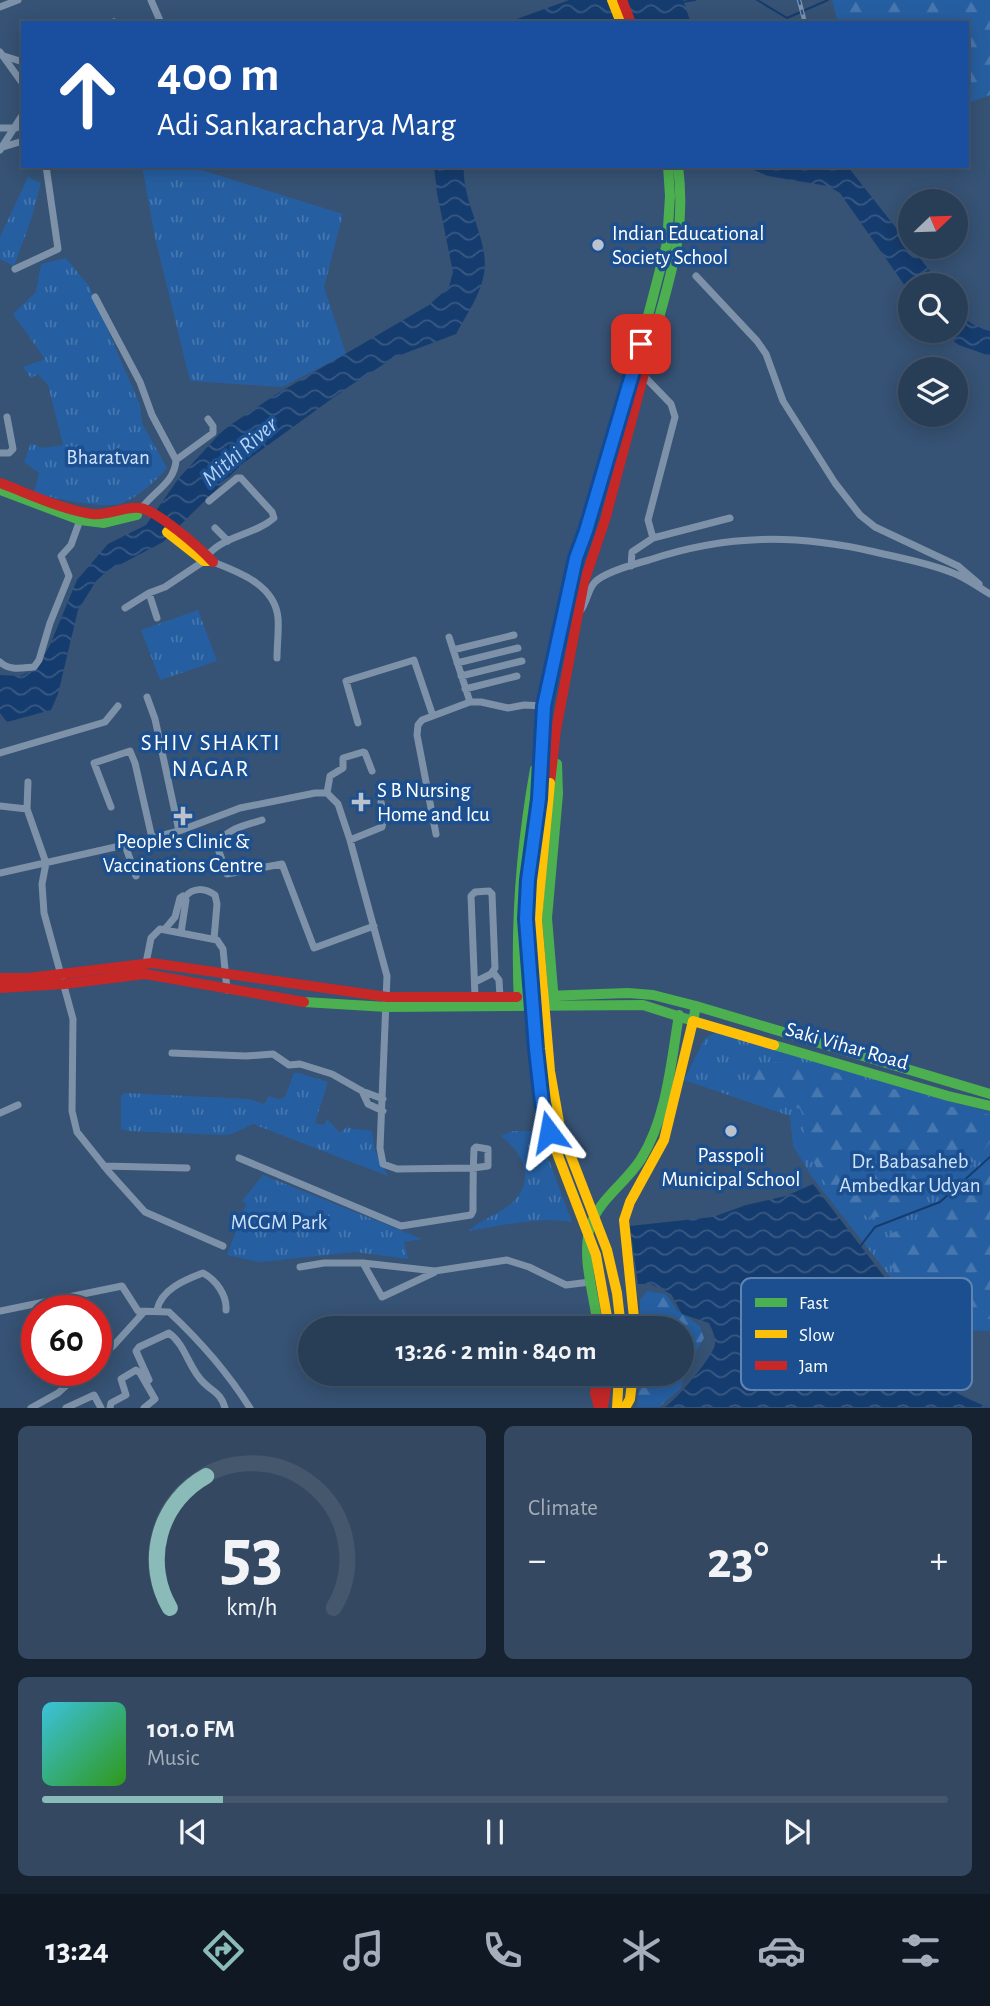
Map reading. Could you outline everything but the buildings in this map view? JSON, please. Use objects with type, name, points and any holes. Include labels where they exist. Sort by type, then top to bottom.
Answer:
[{"type":"main road","points":[[612,0],[620,21]]},
{"type":"main road","points":[[622,0],[630,21]]},
{"type":"main road","points":[[620,1316],[607,1250],[560,1128],[550,1071],[537,919],[545,782],[542,753],[544,706],[568,589],[634,368],[667,243],[670,197],[668,168]]},
{"type":"main road","points":[[607,1316],[596,1255],[549,1132],[539,1082],[526,919],[530,861],[584,582],[605,520],[678,249],[682,197],[678,168]]},
{"type":"main road","points":[[3,488],[69,508],[103,515],[144,513],[208,559]]},
{"type":"main road","points":[[3,488],[80,520],[104,523],[144,513]]},
{"type":"main road","points":[[0,978],[63,979],[145,974],[307,1003],[554,1000],[547,936],[550,861],[558,794],[556,730]]},
{"type":"main road","points":[[519,1002],[517,937],[520,861],[535,770],[542,753]]},
{"type":"main road","points":[[517,937],[547,936]]},
{"type":"main road","points":[[0,988],[146,963],[224,973],[387,1002],[475,996],[500,997],[519,1002]]},
{"type":"main road","name":"Saki Vihar Road","points":[[554,1000],[628,993],[653,995],[990,1094]]},
{"type":"main road","name":"Saki Vihar Road","points":[[554,1000],[643,1005],[948,1096],[990,1106]]},
{"type":"main road","points":[[599,1316],[590,1282],[587,1242],[591,1224],[608,1199],[632,1172],[651,1139],[667,1079],[681,1002]]},
{"type":"main road","points":[[634,1316],[624,1220],[633,1194],[664,1140],[696,1006]]},
{"type":"main road","points":[[764,1041],[769,1028]]},
{"type":"main road","points":[[601,1408],[607,1386]]},
{"type":"main road","points":[[612,1386],[617,1408]]},
{"type":"main road","points":[[625,1408],[630,1399],[632,1386]]},
{"type":"street","points":[[0,7],[18,0]]},
{"type":"street","points":[[151,0],[160,21]]},
{"type":"street","points":[[1,54],[21,61]]},
{"type":"street","points":[[1,54],[21,81]]},
{"type":"street","points":[[1,149],[21,118]]},
{"type":"street","points":[[0,128],[16,128]]},
{"type":"street","points":[[1,149],[21,142]]},
{"type":"street","points":[[15,269],[58,249],[47,168]]},
{"type":"street","points":[[696,276],[766,354],[783,401],[835,483],[860,515],[875,527],[958,565],[990,594]]},
{"type":"street","points":[[95,297],[176,460],[176,468],[169,480],[144,513]]},
{"type":"street","points":[[634,368],[671,404],[675,417],[648,520],[653,538]]},
{"type":"street","points":[[0,453],[9,453],[13,449],[7,417]]},
{"type":"street","points":[[176,460],[213,433],[213,426],[208,419]]},
{"type":"street","points":[[125,608],[149,593],[165,587],[208,559],[228,541],[271,521],[274,515],[241,478],[237,478],[209,501]]},
{"type":"street","points":[[631,566],[632,552],[653,538],[730,518]]},
{"type":"street","points":[[0,662],[16,669],[34,667],[39,660],[69,576],[61,556],[71,545],[80,520]]},
{"type":"street","points":[[215,528],[228,541]]},
{"type":"street","points":[[578,614],[586,603],[592,584],[598,579],[663,555],[718,542],[761,538],[801,539],[846,545],[952,572],[990,594]]},
{"type":"street","points":[[208,559],[251,579],[274,603],[278,616],[276,657]]},
{"type":"street","points":[[149,593],[157,618]]},
{"type":"street","points":[[453,650],[514,635]]},
{"type":"street","points":[[449,637],[470,702]]},
{"type":"street","points":[[457,663],[518,648]]},
{"type":"street","points":[[358,723],[346,681],[414,660],[433,716]]},
{"type":"street","points":[[461,676],[522,661]]},
{"type":"street","points":[[465,688],[517,676]]},
{"type":"street","points":[[147,697],[158,730],[179,831]]},
{"type":"street","points":[[436,834],[417,735],[418,725],[422,720],[470,702],[508,708],[524,705],[544,706]]},
{"type":"street","points":[[0,754],[105,722],[118,706]]},
{"type":"street","points":[[111,807],[94,763],[130,751],[152,838]]},
{"type":"street","points":[[327,793],[330,776],[343,768],[345,756],[365,753],[372,771]]},
{"type":"street","points":[[28,782],[27,808],[46,863],[42,884],[48,932],[73,1019],[72,1111],[77,1132],[145,1212],[223,1246]]},
{"type":"street","points":[[0,873],[179,831],[240,808],[315,793],[327,793],[338,804],[387,976],[380,1148],[383,1164],[397,1169],[470,1168],[471,1215],[405,1226],[239,1158]]},
{"type":"street","points":[[350,840],[380,830],[384,816],[381,802]]},
{"type":"street","points":[[0,806],[27,808]]},
{"type":"street","points":[[262,820],[229,830],[221,838],[217,846],[227,874],[282,864],[314,948],[374,926]]},
{"type":"street","points":[[125,845],[136,876]]},
{"type":"street","points":[[165,929],[175,917],[180,898],[199,889],[215,895],[217,904],[214,939]]},
{"type":"street","points":[[475,982],[493,972],[495,964],[492,894],[489,891],[475,892],[471,896],[475,996]]},
{"type":"street","points":[[181,933],[185,897]]},
{"type":"street","points":[[146,963],[151,938],[160,929],[214,939],[220,942],[223,949],[226,990]]},
{"type":"street","points":[[493,972],[499,980],[500,997]]},
{"type":"street","points":[[172,1053],[246,1056],[273,1054],[289,1065],[300,1065],[332,1074],[383,1099]]},
{"type":"street","points":[[362,1091],[368,1104],[383,1111]]},
{"type":"street","points":[[0,1113],[18,1105]]},
{"type":"street","points":[[104,1166],[187,1168]]},
{"type":"street","points":[[300,1267],[324,1263],[363,1263],[435,1271],[507,1260],[529,1267],[566,1285],[590,1282]]},
{"type":"street","points":[[363,1263],[382,1297],[435,1271]]},
{"type":"street","points":[[157,1310],[160,1300],[173,1287],[203,1273],[211,1278],[222,1292],[227,1303],[226,1310]]},
{"type":"street","points":[[0,1311],[122,1286],[135,1309],[143,1313]]},
{"type":"street","points":[[112,1347],[143,1313],[157,1310],[169,1312],[218,1365],[250,1408]]},
{"type":"street","points":[[149,1380],[136,1351],[169,1333],[176,1338],[201,1381],[220,1395],[225,1408]]},
{"type":"street","points":[[110,1408],[111,1403],[126,1395],[121,1379],[136,1370],[155,1399],[144,1408]]},
{"type":"street","points":[[31,1408],[66,1386]]},
{"type":"street","points":[[66,1408],[94,1395],[101,1408]]},
{"type":"green space","points":[[832,0],[990,0],[990,95],[969,103],[969,21],[837,21]]},
{"type":"green space","points":[[142,168],[194,168],[343,214],[324,287],[346,354],[282,387],[190,381],[155,237]]},
{"type":"green space","points":[[28,177],[41,183],[14,266],[0,259],[0,237]]},
{"type":"green space","name":"Bharatvan","points":[[66,258],[89,286],[140,405],[142,423],[167,468],[141,492],[115,505],[79,503],[34,493],[39,473],[24,462],[31,443],[42,448],[63,445],[48,385],[38,374],[31,378],[23,367],[45,359],[13,314],[36,292],[41,264]]},
{"type":"green space","points":[[198,610],[217,661],[160,680],[141,630]]},
{"type":"green space","name":"Dr. Babasaheb Ambedkar Udyan","points":[[726,1028],[750,1033],[930,1096],[990,1112],[990,1331],[972,1330],[972,1278],[891,1278],[812,1177],[793,1146],[790,1116],[684,1080],[705,1038]]},
{"type":"green space","points":[[774,1062],[823,1066],[834,1072],[928,1097],[939,1104],[990,1115],[990,1142],[979,1157],[931,1192],[883,1216],[871,1218],[848,1208],[823,1180],[805,1145],[805,1121],[800,1109],[788,1104],[764,1104],[753,1087],[753,1074],[762,1066]]},
{"type":"green space","points":[[294,1073],[328,1082],[315,1123],[324,1125],[327,1119],[340,1133],[347,1127],[372,1132],[375,1151],[388,1176],[253,1124],[232,1134],[222,1135],[121,1129],[121,1096],[125,1093],[249,1099],[264,1104],[269,1096],[278,1099],[285,1097]]},
{"type":"green space","points":[[513,1131],[538,1131],[572,1222],[533,1221],[468,1231],[509,1205],[521,1192],[524,1166],[515,1150],[501,1136]]},
{"type":"green space","points":[[990,1169],[990,1319],[972,1318],[972,1278],[900,1278],[886,1255],[885,1249],[890,1234],[957,1205]]},
{"type":"green space","name":"MCGM Park","points":[[263,1175],[422,1239],[404,1242],[408,1259],[355,1252],[260,1262],[227,1255],[246,1204],[242,1201]]},
{"type":"green space","points":[[647,1291],[666,1294],[677,1310],[686,1316],[640,1316],[640,1300]]},
{"type":"green space","points":[[694,1322],[700,1326],[704,1338],[694,1354]]},
{"type":"green space","points":[[639,1386],[681,1386],[659,1407],[637,1407]]},
{"type":"water","points":[[569,0],[683,0],[690,21],[597,20],[511,21]]},
{"type":"water","name":"Mithi River","points":[[434,168],[464,168],[467,193],[485,261],[479,290],[456,334],[395,357],[348,387],[242,464],[163,542],[106,572],[96,581],[78,610],[58,694],[51,710],[7,722],[0,713],[0,675],[20,676],[37,668],[50,645],[77,580],[108,544],[146,525],[179,478],[223,430],[275,395],[429,305],[449,287],[453,272]]},
{"type":"water","points":[[749,168],[849,168],[898,230],[898,259],[921,259],[932,273],[898,273],[898,276],[840,193],[828,186],[768,176]]},
{"type":"water","points":[[968,321],[990,331],[990,356],[956,343],[968,343]]},
{"type":"water","points":[[813,1184],[885,1278],[741,1278],[741,1390],[952,1390],[988,1407],[665,1407],[686,1386],[694,1386],[694,1377],[712,1351],[715,1339],[709,1323],[682,1314],[671,1294],[651,1284],[638,1284],[630,1226],[713,1217],[746,1205],[786,1196]]},
{"type":"waterway","points":[[682,2],[695,0]]},
{"type":"waterway","points":[[757,0],[787,18],[828,0]]},
{"type":"waterway","points":[[859,1248],[875,1227],[940,1202],[990,1157]]},
{"type":"railway","points":[[799,0],[804,21]]},
{"type":"traffic: fast","points":[[643,335],[667,243],[670,196],[668,168]]},
{"type":"traffic: fast","points":[[657,325],[677,247],[680,208],[678,168]]},
{"type":"traffic: fast","points":[[0,490],[80,520],[104,523],[137,515]]},
{"type":"traffic: fast","points":[[554,1002],[547,918],[558,794],[557,764]]},
{"type":"traffic: fast","points":[[519,1004],[520,886],[535,769]]},
{"type":"traffic: fast","points":[[304,1002],[387,1007],[643,1005],[693,1021],[696,1006],[653,995],[628,993],[517,997]]},
{"type":"traffic: fast","points":[[696,1006],[990,1094]]},
{"type":"traffic: fast","points":[[596,1316],[587,1252],[590,1227],[599,1208],[635,1168],[650,1143],[667,1089],[679,1015]]},
{"type":"traffic: fast","points":[[774,1045],[990,1106]]},
{"type":"traffic: slow","points":[[612,0],[620,21]]},
{"type":"traffic: slow","points":[[540,782],[544,706],[568,588],[643,335]]},
{"type":"traffic: slow","points":[[167,532],[204,561],[209,561]]},
{"type":"traffic: slow","points":[[540,782],[526,919],[538,1072],[549,1132],[596,1255],[607,1316]]},
{"type":"traffic: slow","points":[[550,783],[537,919],[550,1071],[560,1128],[607,1250],[620,1316]]},
{"type":"traffic: slow","points":[[634,1316],[624,1220],[630,1202],[664,1140],[693,1021],[774,1045]]},
{"type":"traffic: slow","points":[[617,1408],[618,1386]]},
{"type":"traffic: slow","points":[[625,1408],[630,1399],[632,1386]]},
{"type":"traffic: jam","points":[[622,0],[630,21]]},
{"type":"traffic: jam","points":[[550,783],[556,730],[584,582],[605,520],[657,325]]},
{"type":"traffic: jam","points":[[0,483],[80,512],[104,514],[140,508],[178,531],[213,562]]},
{"type":"traffic: jam","points":[[0,978],[28,978],[152,963],[387,997],[517,997]]},
{"type":"traffic: jam","points":[[0,988],[64,984],[145,974],[304,1002]]},
{"type":"traffic: jam","points":[[596,1386],[599,1408]]},
{"type":"traffic: jam","points":[[603,1408],[606,1386]]},
{"type":"place","name":"Indian Educational Society School","points":[[598,245]]},
{"type":"place","name":"S B Nursing Home and Icu","points":[[361,802]]},
{"type":"place","name":"People's Clinic & Vaccinations Centre","points":[[183,816]]},
{"type":"place","name":"Passpoli Municipal School","points":[[731,1131]]},
{"type":"district","name":"SHIV SHAKTI NAGAR","points":[[211,756]]},
{"type":"route","points":[[549,1132],[538,1072],[526,919],[530,861],[539,799],[544,706],[576,558],[641,344]]}]
